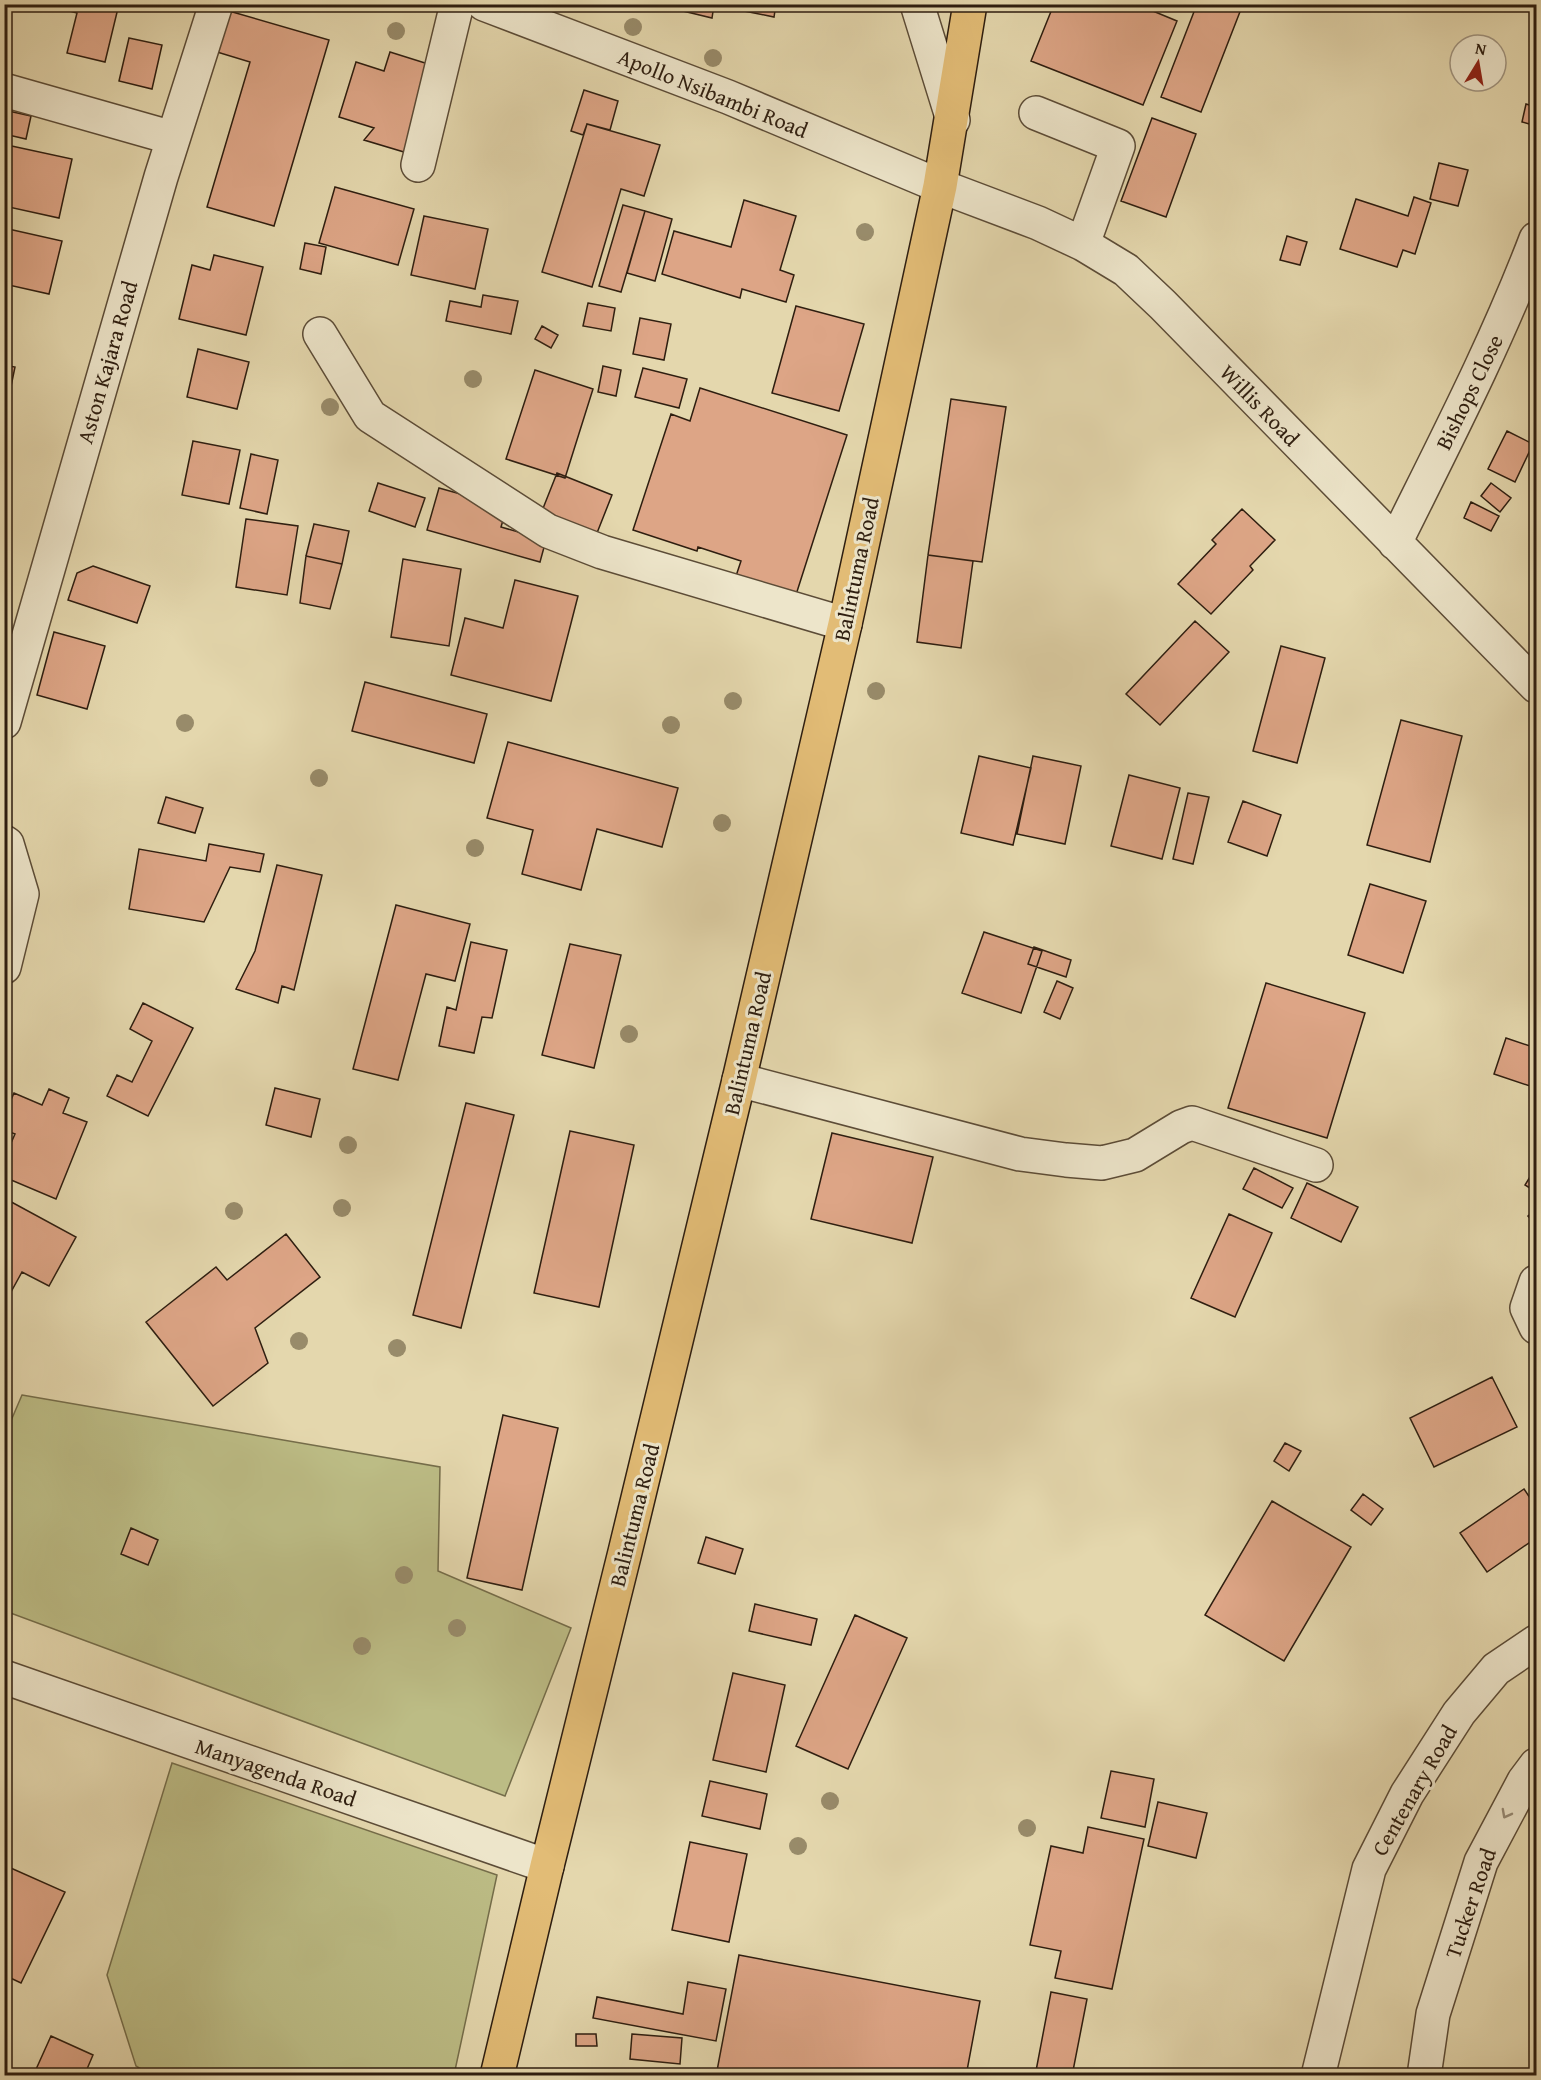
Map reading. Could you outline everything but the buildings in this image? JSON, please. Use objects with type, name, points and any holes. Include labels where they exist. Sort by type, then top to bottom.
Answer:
[{"type":"main road","name":"Balintuma Road","points":[[497,2076],[739,1080],[845,624],[940,186],[953,120],[970,4]]},
{"type":"street","name":"Aston Kajara Road","points":[[4,722],[173,138],[216,4]]},
{"type":"street","points":[[418,165],[457,4]]},
{"type":"street","name":"Apollo Nsibambi Road","points":[[484,4],[728,97],[940,186]]},
{"type":"street","points":[[918,4],[953,120]]},
{"type":"street","points":[[4,90],[173,138]]},
{"type":"street","points":[[1036,113],[1118,146],[1083,244]]},
{"type":"street","name":"Willis Road","points":[[940,186],[1038,223],[1083,244],[1126,270],[1536,686]]},
{"type":"street","name":"Bishops Close","points":[[1395,543],[1485,362],[1536,239]]},
{"type":"street","points":[[320,334],[370,416],[549,531],[602,552],[845,624]]},
{"type":"street","points":[[4,842],[22,894],[4,967]]},
{"type":"street","points":[[739,1080],[1020,1154],[1102,1163],[1135,1155],[1181,1127],[1192,1124],[1316,1165]]},
{"type":"street","points":[[1536,1282],[1527,1308],[1536,1327]]},
{"type":"street","name":"Centenary Road","points":[[1318,2076],[1369,1869],[1407,1794],[1459,1713],[1496,1669],[1536,1642]]},
{"type":"street","name":"Manyagenda Road","points":[[4,1677],[547,1866]]},
{"type":"street","name":"Tucker Road","points":[[1424,2076],[1433,2014],[1481,1862],[1524,1780],[1536,1765]]},
{"type":"green space","points":[[22,1395],[440,1467],[438,1571],[571,1628],[505,1796],[5,1611],[4,1437]]},
{"type":"green space","points":[[172,1763],[497,1875],[454,2075],[152,2076],[136,2066],[107,1975]]}]
